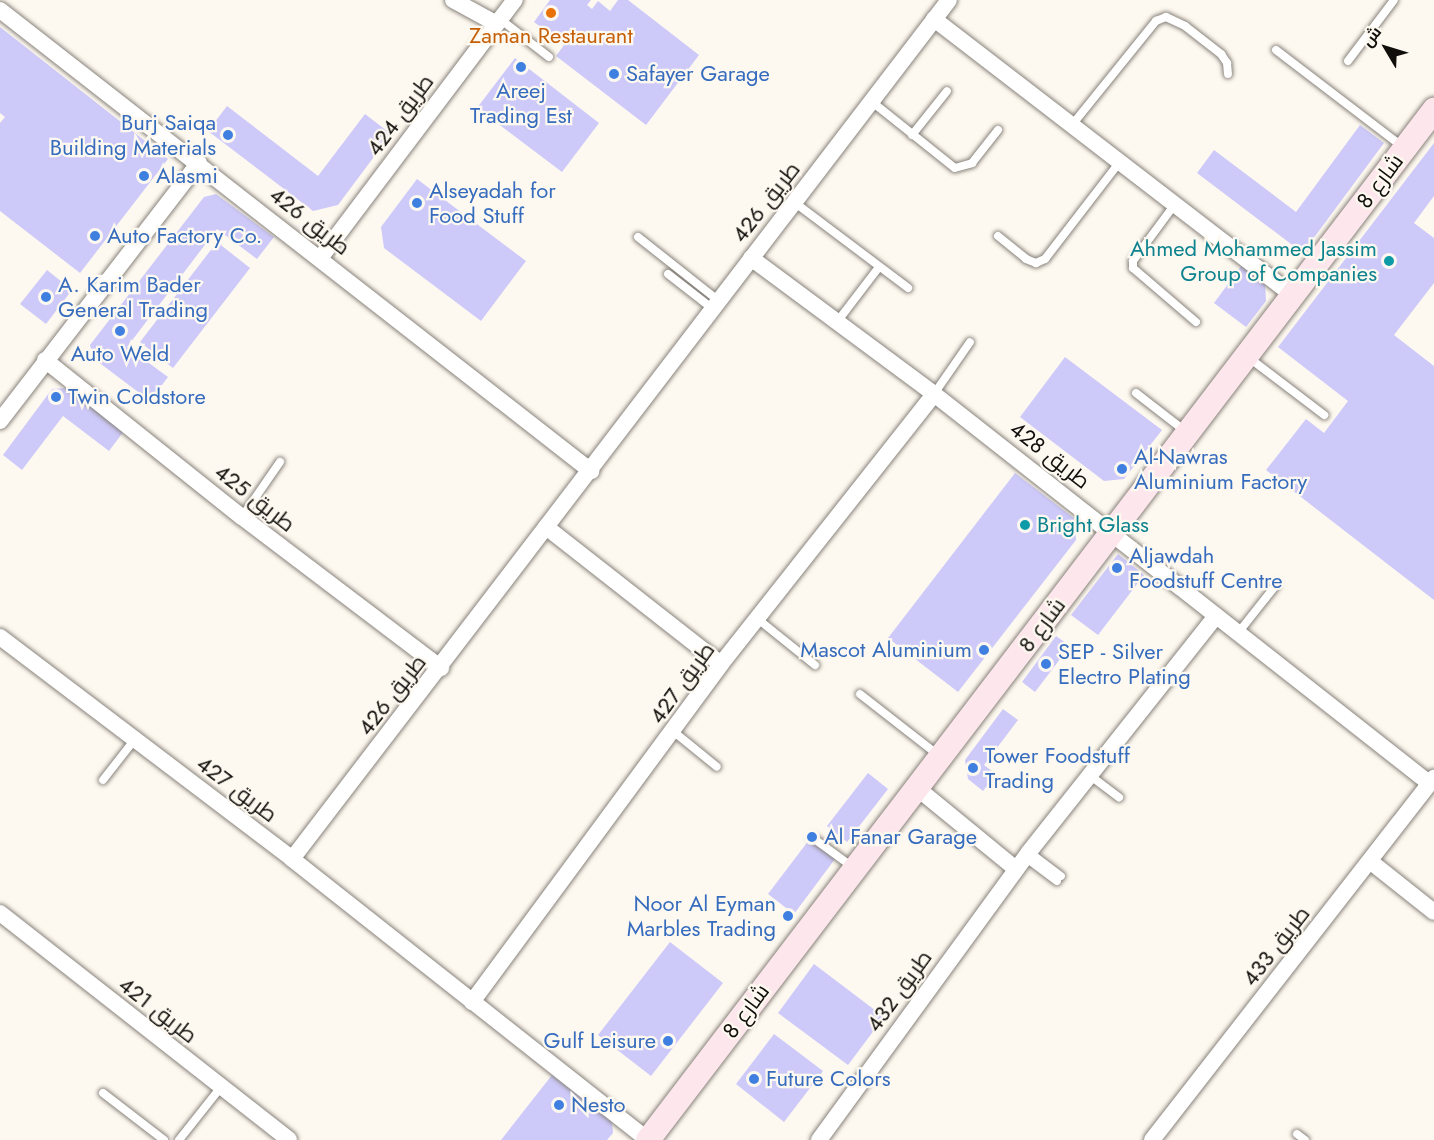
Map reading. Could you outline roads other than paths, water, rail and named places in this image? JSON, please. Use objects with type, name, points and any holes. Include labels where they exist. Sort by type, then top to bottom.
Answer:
[{"type":"street","points":[[453,0],[498,22]]},
{"type":"street","name":"طريق 424","points":[[321,257],[515,0]]},
{"type":"street","name":"طريق 426","points":[[292,859],[441,668],[949,0]]},
{"type":"street","name":"طريق 426","points":[[0,10],[321,257],[591,471]]},
{"type":"street","points":[[934,19],[1293,295]]},
{"type":"street","name":"شارع 8","points":[[648,1140],[1248,357],[1434,110]]},
{"type":"street","points":[[0,420],[199,163]]},
{"type":"street","name":"طريق 428","points":[[751,258],[934,394],[1113,533],[1238,634],[1432,780]]},
{"type":"street","name":"طريق 425","points":[[45,360],[242,517],[441,668]]},
{"type":"street","name":"طريق 427","points":[[472,1002],[674,732],[721,664],[759,620],[934,394]]},
{"type":"street","points":[[546,527],[721,664]]},
{"type":"street","name":"طريق 432","points":[[819,1140],[1023,859],[1092,777],[1216,616]]},
{"type":"street","name":"طريق 427","points":[[0,637],[292,859],[648,1140]]},
{"type":"street","name":"طريق 433","points":[[1152,1140],[1371,862],[1432,780]]},
{"type":"street","points":[[917,788],[1023,859]]},
{"type":"street","points":[[1371,862],[1434,912]]},
{"type":"street","name":"طريق 421","points":[[0,913],[289,1140]]},
{"type":"lane","points":[[1348,61],[1394,0]]},
{"type":"lane","points":[[1072,125],[1156,21],[1166,17],[1185,26],[1221,54],[1227,63],[1228,74]]},
{"type":"lane","points":[[498,22],[549,57]]},
{"type":"lane","points":[[1276,50],[1405,148]]},
{"type":"lane","points":[[912,135],[947,91]]},
{"type":"lane","points":[[872,101],[950,165],[961,169],[972,163],[998,130]]},
{"type":"lane","points":[[998,236],[1026,259],[1036,263],[1045,260],[1119,163]]},
{"type":"lane","points":[[794,202],[908,288]]},
{"type":"lane","points":[[1175,204],[1133,261],[1133,268],[1196,322]]},
{"type":"lane","points":[[638,237],[716,305]]},
{"type":"lane","points":[[836,323],[879,267]]},
{"type":"lane","points":[[668,274],[716,305]]},
{"type":"lane","points":[[934,394],[970,342]]},
{"type":"lane","points":[[1248,357],[1324,415]]},
{"type":"lane","points":[[1136,393],[1188,434]]},
{"type":"lane","points":[[242,517],[280,462]]},
{"type":"lane","points":[[1238,634],[1276,585]]},
{"type":"lane","points":[[759,620],[814,665]]},
{"type":"lane","points":[[860,694],[941,757]]},
{"type":"lane","points":[[674,732],[717,767]]},
{"type":"lane","points":[[103,780],[135,739]]},
{"type":"lane","points":[[1092,777],[1119,796]]},
{"type":"lane","points":[[813,838],[855,869]]},
{"type":"lane","points":[[1023,859],[1059,879]]},
{"type":"lane","points":[[179,1140],[221,1087]]},
{"type":"lane","points":[[103,1093],[164,1140]]},
{"type":"lane","points":[[1298,1134],[1305,1140]]},
{"type":"place","name":"Zaman Restaurant","points":[[551,13]]},
{"type":"place","name":"Areej Trading Est","points":[[521,67]]},
{"type":"place","name":"Safayer Garage","points":[[614,74]]},
{"type":"place","name":"Burj Saiqa Building Materials","points":[[228,135]]},
{"type":"place","name":"Alasmi","points":[[144,176]]},
{"type":"place","name":"Alseyadah for Food Stuff","points":[[417,203]]},
{"type":"place","name":"Auto Factory Co.","points":[[95,236]]},
{"type":"place","name":"Ahmed Mohammed Jassim Group of Companies","points":[[1389,261]]},
{"type":"place","name":"A. Karim Bader General Trading","points":[[46,297]]},
{"type":"place","name":"Auto Weld","points":[[120,331]]},
{"type":"place","name":"Twin Coldstore","points":[[56,397]]},
{"type":"place","name":"Al-Nawras Aluminium Factory","points":[[1122,469]]},
{"type":"place","name":"Bright Glass","points":[[1025,525]]},
{"type":"place","name":"Aljawdah Foodstuff Centre","points":[[1117,568]]},
{"type":"place","name":"Mascot Aluminium","points":[[984,650]]},
{"type":"place","name":"SEP - Silver Electro Plating","points":[[1046,664]]},
{"type":"place","name":"Tower Foodstuff Trading","points":[[973,768]]},
{"type":"place","name":"Al Fanar Garage","points":[[812,837]]},
{"type":"place","name":"Noor Al Eyman Marbles Trading","points":[[788,916]]},
{"type":"place","name":"Gulf Leisure","points":[[668,1041]]},
{"type":"place","name":"Future Colors","points":[[754,1079]]},
{"type":"place","name":"Nesto","points":[[559,1105]]}]
